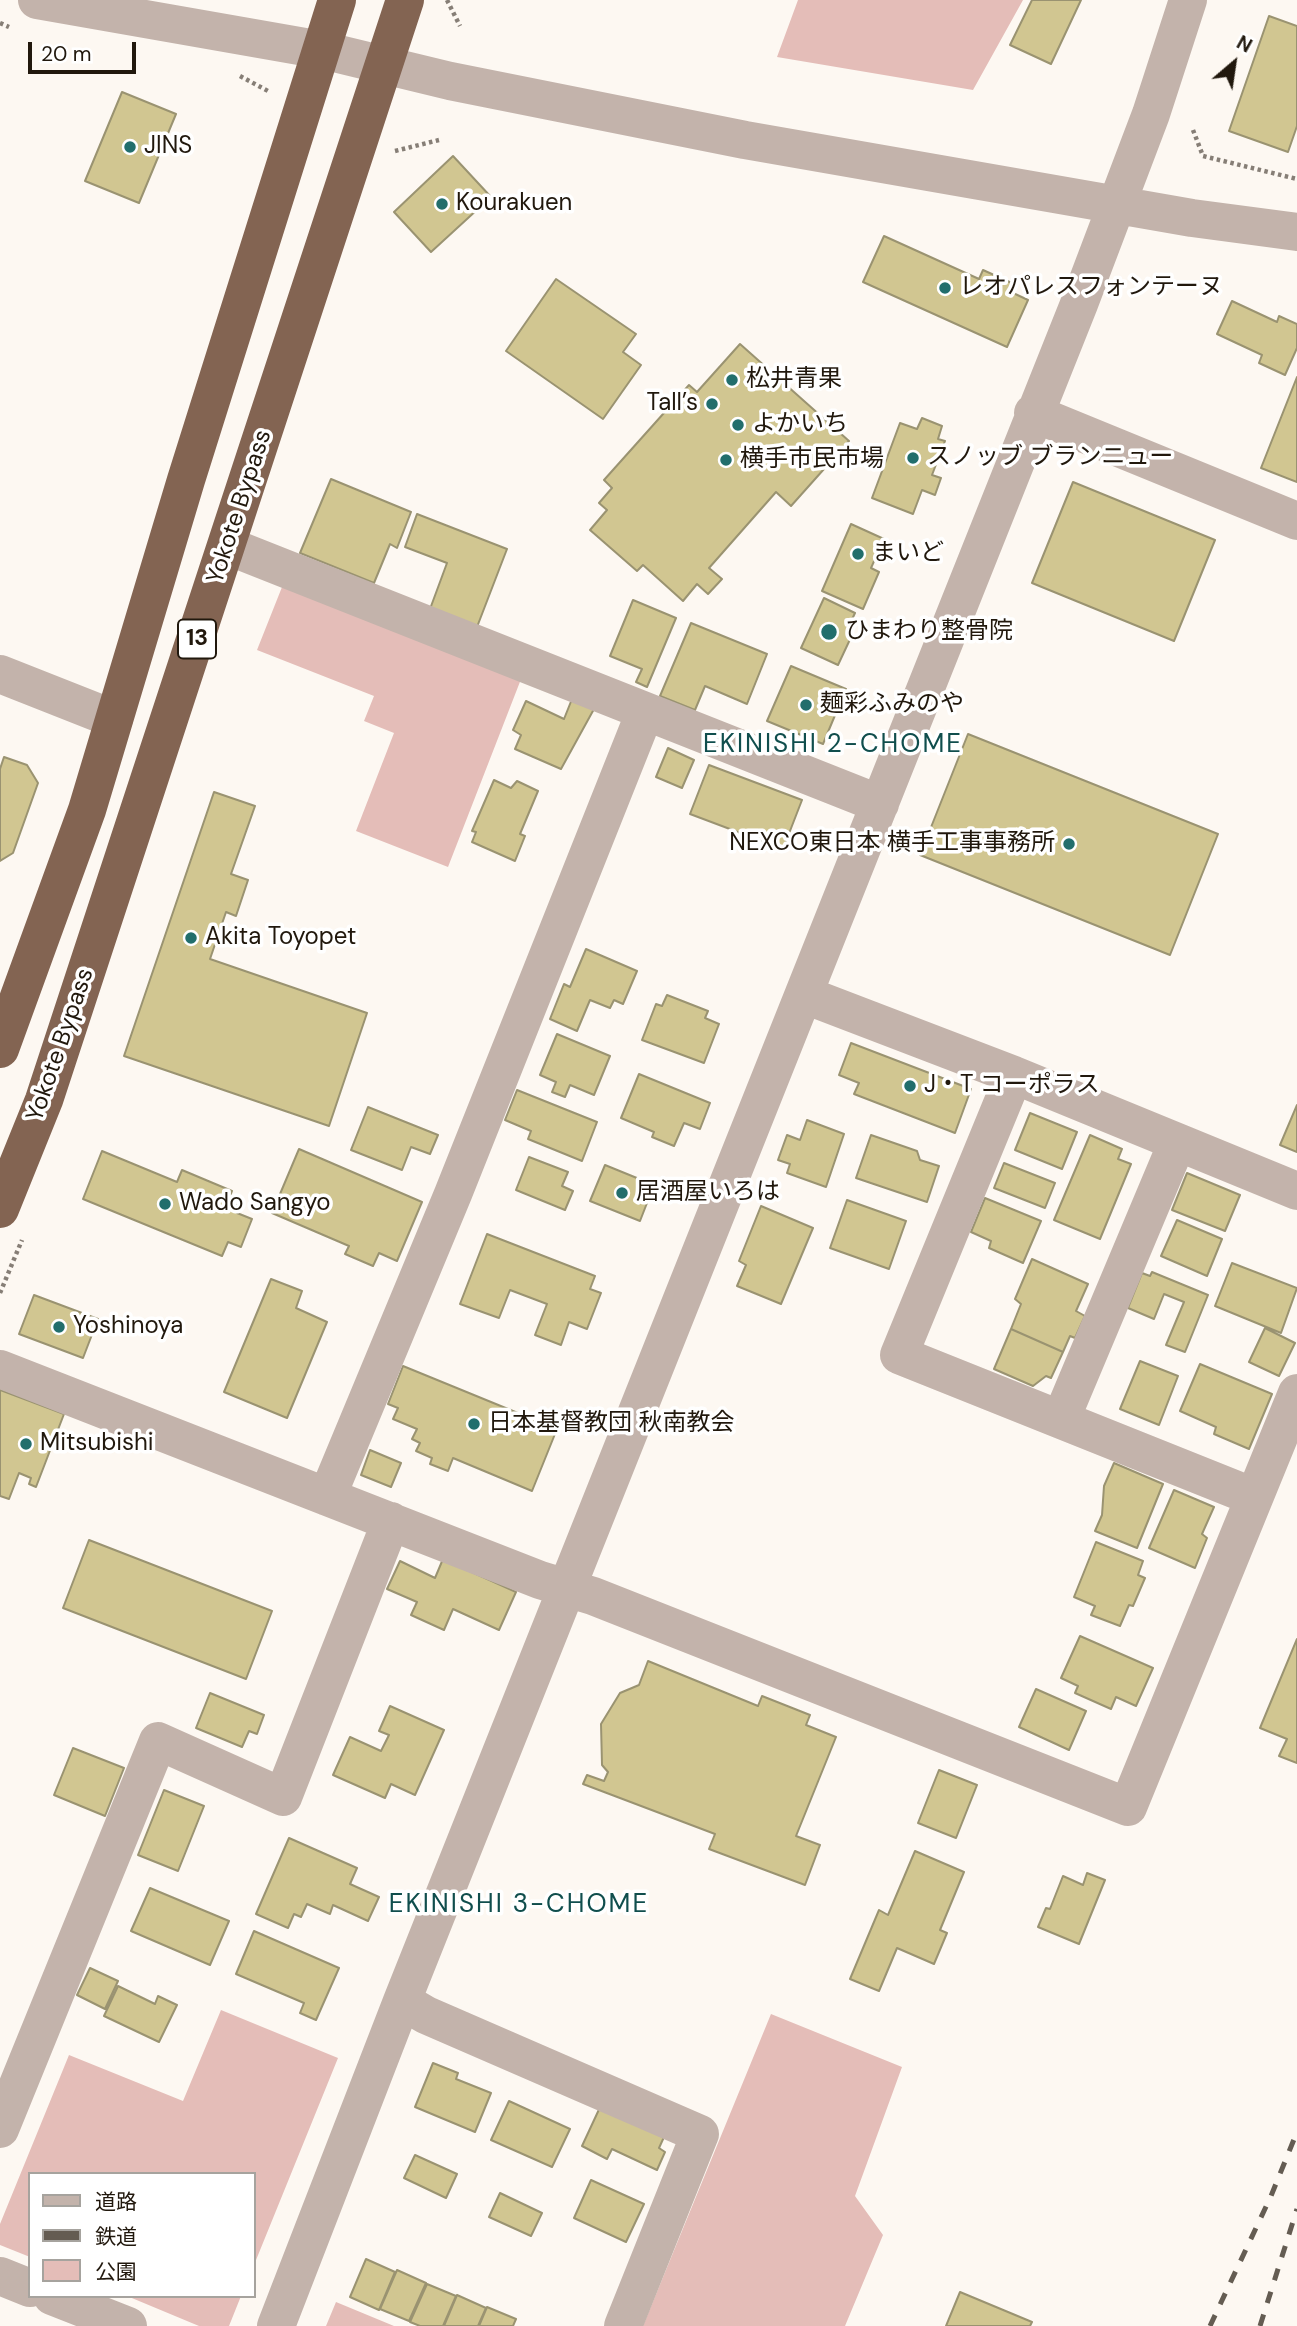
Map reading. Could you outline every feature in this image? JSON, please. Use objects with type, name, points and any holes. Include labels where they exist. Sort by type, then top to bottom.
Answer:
[{"type":"highway","name":"13","points":[[0,1048],[87,810],[337,0]]},
{"type":"highway","name":"Yokote Bypass","points":[[0,1209],[44,1100],[405,0]]},
{"type":"street","points":[[37,0],[322,50],[745,140],[1116,205],[1297,232]]},
{"type":"street","points":[[276,2326],[402,2001],[805,995],[1116,205],[1188,0]]},
{"type":"street","points":[[1033,413],[1297,522]]},
{"type":"street","points":[[228,545],[880,804]]},
{"type":"street","points":[[0,674],[114,719]]},
{"type":"street","points":[[327,1497],[453,1194],[645,712]]},
{"type":"street","points":[[805,995],[1014,1075],[1297,1191]]},
{"type":"street","points":[[1014,1075],[899,1355],[1254,1497]]},
{"type":"street","points":[[1061,1419],[1177,1143]]},
{"type":"street","points":[[0,1369],[1128,1807],[1297,1393]]},
{"type":"street","points":[[0,2129],[158,1741],[283,1797],[391,1521]]},
{"type":"street","points":[[402,2001],[426,2015],[700,2133],[623,2326]]},
{"type":"street","points":[[0,2276],[28,2287]]},
{"type":"street","points":[[57,2298],[128,2326]]},
{"type":"path","points":[[447,0],[460,26]]},
{"type":"path","points":[[1193,130],[1203,156],[1297,179]]},
{"type":"green space","points":[[798,0],[1023,0],[973,90],[777,57]]},
{"type":"green space","points":[[284,582],[523,674],[448,867],[356,831],[394,733],[364,721],[374,696],[257,650]]},
{"type":"green space","points":[[221,2010],[338,2058],[256,2260],[256,2172],[28,2172],[28,2256],[0,2245],[0,2224],[69,2055],[183,2101]]},
{"type":"green space","points":[[771,2014],[902,2067],[855,2196],[883,2235],[845,2326],[643,2326]]},
{"type":"green space","points":[[132,2298],[240,2298],[229,2326],[199,2326]]},
{"type":"green space","points":[[336,2302],[394,2326],[326,2326]]},
{"type":"building","points":[[1032,0],[1081,0],[1051,64],[1010,45]]},
{"type":"building","points":[[1269,16],[1297,26],[1297,126],[1288,152],[1229,131]]},
{"type":"building","name":"JINS","points":[[122,92],[176,114],[139,203],[85,181]]},
{"type":"building","name":"Kourakuen","points":[[453,156],[491,197],[431,252],[394,212]]},
{"type":"building","name":"レオパレスフォンテーヌ","points":[[884,236],[979,279],[983,270],[1014,284],[1011,292],[1028,300],[1007,347],[863,282]]},
{"type":"building","points":[[556,279],[636,334],[623,352],[641,365],[603,419],[506,351]]},
{"type":"building","points":[[1232,301],[1277,322],[1279,316],[1297,324],[1297,348],[1285,375],[1259,363],[1262,355],[1217,334]]},
{"type":"building","name":"横手市民市場","points":[[740,344],[849,441],[791,506],[776,492],[709,568],[722,579],[708,594],[697,584],[683,601],[643,565],[637,571],[590,530],[607,510],[599,503],[612,488],[604,480],[689,385],[697,392]]},
{"type":"building","points":[[1297,377],[1297,482],[1261,468]]},
{"type":"building","name":"スノッブ ブランニュー","points":[[922,418],[942,426],[938,439],[945,441],[932,475],[941,478],[935,495],[922,490],[913,514],[872,498],[900,423],[917,429]]},
{"type":"building","points":[[331,479],[411,512],[397,548],[390,544],[374,583],[300,553]]},
{"type":"building","points":[[1073,482],[1215,540],[1174,641],[1032,583]]},
{"type":"building","points":[[417,514],[507,549],[477,627],[430,609],[447,563],[405,547]]},
{"type":"building","name":"まいど","points":[[851,524],[884,539],[871,568],[879,572],[863,609],[822,591]]},
{"type":"building","name":"ひまわり整骨院","points":[[824,598],[855,613],[847,630],[853,633],[838,665],[801,648]]},
{"type":"building","points":[[633,600],[676,618],[647,687],[636,682],[642,669],[610,656]]},
{"type":"building","points":[[691,623],[767,654],[747,704],[705,686],[695,710],[660,696]]},
{"type":"building","name":"麺彩ふみのや","points":[[791,666],[846,689],[823,744],[767,721]]},
{"type":"building","points":[[572,699],[594,709],[561,769],[515,749],[521,735],[513,730],[526,701],[564,719]]},
{"type":"building","name":"NEXCO東日本 横手工事事務所","points":[[968,734],[1218,834],[1170,955],[920,855]]},
{"type":"building","points":[[668,748],[694,760],[682,788],[656,777]]},
{"type":"building","points":[[4,757],[27,765],[38,783],[13,853],[0,861],[0,769]]},
{"type":"building","points":[[709,765],[802,800],[783,849],[690,814]]},
{"type":"building","points":[[494,780],[511,788],[517,781],[538,791],[520,834],[525,836],[515,861],[472,842],[476,832],[472,831]]},
{"type":"building","name":"Akita Toyopet","points":[[214,792],[255,806],[231,874],[248,880],[236,916],[226,912],[210,959],[367,1013],[329,1126],[124,1056]]},
{"type":"building","points":[[586,949],[637,971],[623,1004],[614,1000],[610,1008],[590,1000],[577,1031],[550,1019],[564,984],[570,987]]},
{"type":"building","points":[[667,995],[708,1011],[705,1018],[719,1024],[704,1063],[642,1040],[656,1004],[662,1006]]},
{"type":"building","points":[[557,1034],[610,1056],[594,1095],[570,1085],[565,1097],[552,1092],[556,1082],[540,1075]]},
{"type":"building","name":"J・T コーポラス","points":[[851,1043],[971,1089],[955,1133],[854,1094],[859,1083],[839,1075]]},
{"type":"building","points":[[639,1074],[710,1103],[700,1129],[684,1123],[674,1146],[652,1137],[654,1132],[621,1118]]},
{"type":"building","points":[[517,1090],[597,1122],[582,1161],[528,1139],[531,1131],[505,1120]]},
{"type":"building","points":[[1297,1105],[1297,1152],[1280,1145]]},
{"type":"building","points":[[368,1107],[438,1135],[430,1154],[411,1147],[402,1170],[351,1150]]},
{"type":"building","points":[[1030,1113],[1077,1132],[1062,1169],[1015,1150]]},
{"type":"building","points":[[807,1120],[844,1134],[826,1187],[787,1173],[790,1164],[778,1160],[787,1135],[800,1140]]},
{"type":"building","points":[[871,1135],[917,1151],[920,1160],[939,1166],[927,1202],[856,1178]]},
{"type":"building","points":[[1090,1135],[1122,1149],[1118,1159],[1131,1164],[1100,1239],[1054,1220]]},
{"type":"building","points":[[299,1149],[422,1202],[397,1261],[379,1253],[373,1266],[345,1254],[349,1246],[272,1213]]},
{"type":"building","name":"Wado Sangyo","points":[[102,1151],[177,1182],[182,1170],[232,1191],[228,1202],[240,1207],[237,1213],[252,1219],[241,1247],[228,1242],[222,1256],[83,1199]]},
{"type":"building","points":[[529,1157],[568,1172],[562,1186],[573,1191],[565,1210],[516,1190]]},
{"type":"building","points":[[1004,1163],[1055,1183],[1045,1208],[994,1188]]},
{"type":"building","name":"居酒屋いろは","points":[[605,1165],[654,1185],[640,1221],[590,1201]]},
{"type":"building","points":[[1187,1173],[1240,1195],[1225,1231],[1172,1210]]},
{"type":"building","points":[[985,1198],[1041,1221],[1023,1263],[989,1248],[991,1241],[971,1232]]},
{"type":"building","points":[[847,1200],[906,1221],[889,1269],[830,1248]]},
{"type":"building","points":[[761,1206],[813,1228],[781,1304],[737,1286],[746,1265],[739,1261]]},
{"type":"building","points":[[1177,1220],[1222,1239],[1207,1276],[1161,1256]]},
{"type":"building","points":[[487,1234],[595,1276],[590,1289],[601,1293],[587,1329],[569,1322],[561,1345],[535,1335],[547,1304],[510,1290],[499,1318],[460,1304]]},
{"type":"building","points":[[1032,1259],[1088,1284],[1076,1311],[1085,1316],[1075,1338],[1070,1336],[1063,1352],[1011,1329],[1021,1304],[1015,1299]]},
{"type":"building","points":[[1232,1263],[1297,1288],[1281,1333],[1215,1306]]},
{"type":"building","points":[[1152,1272],[1208,1295],[1185,1352],[1166,1345],[1184,1302],[1164,1294],[1154,1319],[1128,1308],[1142,1273],[1150,1276]]},
{"type":"building","points":[[271,1279],[302,1291],[296,1308],[327,1322],[287,1418],[224,1392]]},
{"type":"building","name":"Yoshinoya","points":[[34,1295],[98,1319],[83,1358],[19,1334]]},
{"type":"building","points":[[1265,1328],[1295,1343],[1279,1376],[1249,1362]]},
{"type":"building","points":[[1011,1329],[1063,1352],[1051,1378],[1046,1376],[1033,1386],[994,1369]]},
{"type":"building","points":[[1140,1361],[1178,1376],[1159,1425],[1120,1409]]},
{"type":"building","points":[[1200,1364],[1272,1394],[1249,1449],[1214,1434],[1216,1427],[1180,1411]]},
{"type":"building","name":"日本基督教団 秋南教会","points":[[403,1366],[557,1429],[532,1491],[453,1458],[448,1471],[430,1464],[432,1458],[416,1451],[420,1443],[412,1439],[417,1429],[393,1419],[398,1408],[388,1404]]},
{"type":"building","name":"Mitsubishi","points":[[0,1390],[64,1414],[36,1487],[29,1484],[31,1478],[19,1473],[9,1499],[0,1496]]},
{"type":"building","points":[[370,1450],[401,1463],[391,1487],[361,1475]]},
{"type":"building","points":[[1114,1463],[1163,1484],[1137,1548],[1095,1531],[1102,1515],[1104,1486]]},
{"type":"building","points":[[1174,1490],[1214,1507],[1202,1534],[1207,1538],[1195,1568],[1149,1548]]},
{"type":"building","points":[[89,1540],[272,1611],[246,1679],[63,1608]]},
{"type":"building","points":[[1096,1542],[1143,1561],[1138,1575],[1145,1578],[1133,1606],[1129,1605],[1120,1626],[1091,1615],[1095,1606],[1074,1597]]},
{"type":"building","points":[[443,1559],[516,1592],[499,1630],[453,1609],[444,1630],[411,1615],[417,1602],[387,1589],[400,1561],[435,1578]]},
{"type":"building","points":[[1080,1636],[1153,1668],[1136,1706],[1116,1697],[1111,1709],[1075,1693],[1078,1686],[1061,1678]]},
{"type":"building","points":[[1297,1639],[1297,1763],[1279,1756],[1287,1739],[1260,1728]]},
{"type":"building","points":[[648,1661],[758,1706],[762,1696],[810,1715],[806,1725],[836,1737],[796,1836],[820,1845],[805,1885],[709,1849],[715,1834],[583,1784],[587,1775],[604,1781],[608,1772],[602,1765],[601,1724],[620,1693],[639,1685]]},
{"type":"building","points":[[1036,1689],[1086,1711],[1069,1750],[1019,1727]]},
{"type":"building","points":[[210,1693],[264,1715],[257,1734],[249,1731],[242,1747],[196,1728]]},
{"type":"building","points":[[390,1706],[444,1730],[415,1795],[391,1784],[385,1798],[333,1775],[350,1737],[381,1751],[389,1735],[379,1731]]},
{"type":"building","points":[[73,1748],[124,1768],[105,1816],[54,1795]]},
{"type":"building","points":[[939,1770],[977,1785],[956,1838],[918,1823]]},
{"type":"building","points":[[164,1790],[204,1806],[178,1871],[138,1855]]},
{"type":"building","points":[[289,1838],[357,1868],[350,1884],[379,1897],[368,1921],[333,1905],[330,1914],[307,1904],[301,1917],[294,1914],[288,1928],[256,1914]]},
{"type":"building","points":[[915,1851],[964,1872],[940,1930],[947,1933],[934,1964],[897,1948],[879,1991],[850,1979],[879,1910],[888,1915]]},
{"type":"building","points":[[1087,1873],[1105,1880],[1079,1944],[1038,1927],[1046,1908],[1050,1909],[1063,1876],[1083,1885]]},
{"type":"building","points":[[150,1888],[229,1921],[210,1965],[131,1931]]},
{"type":"building","points":[[254,1931],[339,1968],[316,2020],[300,2013],[304,2003],[236,1974]]},
{"type":"building","points":[[90,1968],[118,1981],[105,2009],[77,1995]]},
{"type":"building","points":[[118,1986],[155,2004],[158,1996],[177,2005],[159,2042],[104,2016]]},
{"type":"building","points":[[433,2063],[458,2073],[456,2079],[491,2093],[475,2132],[415,2107]]},
{"type":"building","points":[[509,2101],[570,2129],[552,2167],[491,2140]]},
{"type":"building","points":[[602,2103],[664,2137],[659,2148],[665,2152],[657,2170],[612,2149],[607,2159],[582,2146]]},
{"type":"building","points":[[415,2155],[457,2174],[446,2198],[404,2178]]},
{"type":"building","points":[[591,2180],[644,2204],[626,2242],[574,2218]]},
{"type":"building","points":[[500,2193],[542,2213],[531,2236],[489,2217]]},
{"type":"building","points":[[366,2259],[395,2272],[379,2310],[350,2297]]},
{"type":"building","points":[[397,2270],[426,2283],[409,2321],[380,2309]]},
{"type":"building","points":[[427,2284],[456,2296],[443,2326],[420,2326],[410,2322]]},
{"type":"building","points":[[960,2292],[1032,2322],[1030,2326],[946,2326]]},
{"type":"building","points":[[457,2295],[486,2308],[478,2326],[444,2326]]},
{"type":"building","points":[[487,2307],[516,2319],[513,2326],[479,2326]]},
{"type":"railway","points":[[1210,2326],[1271,2196],[1297,2132]]},
{"type":"railway","points":[[1260,2326],[1297,2209]]},
{"type":"place","name":"JINS","points":[[130,147]]},
{"type":"place","name":"Kourakuen","points":[[442,204]]},
{"type":"place","name":"レオパレスフォンテーヌ","points":[[945,288]]},
{"type":"place","name":"松井青果","points":[[732,380]]},
{"type":"place","name":"Tall’s","points":[[712,404]]},
{"type":"place","name":"よかいち","points":[[738,425]]},
{"type":"place","name":"スノッブ ブランニュー","points":[[913,458]]},
{"type":"place","name":"横手市民市場","points":[[726,460]]},
{"type":"place","name":"まいど","points":[[858,554]]},
{"type":"place","name":"ひまわり整骨院","points":[[829,632]]},
{"type":"place","name":"麺彩ふみのや","points":[[806,705]]},
{"type":"place","name":"NEXCO東日本 横手工事事務所","points":[[1069,844]]},
{"type":"place","name":"Akita Toyopet","points":[[191,938]]},
{"type":"place","name":"J・T コーポラス","points":[[910,1086]]},
{"type":"place","name":"居酒屋いろは","points":[[622,1193]]},
{"type":"place","name":"Wado Sangyo","points":[[165,1204]]},
{"type":"place","name":"Yoshinoya","points":[[59,1327]]},
{"type":"place","name":"日本基督教団 秋南教会","points":[[474,1424]]},
{"type":"place","name":"Mitsubishi","points":[[26,1444]]},
{"type":"district","name":"EKINISHI 2-CHOME","points":[[833,745]]},
{"type":"district","name":"EKINISHI 3-CHOME","points":[[519,1905]]}]
